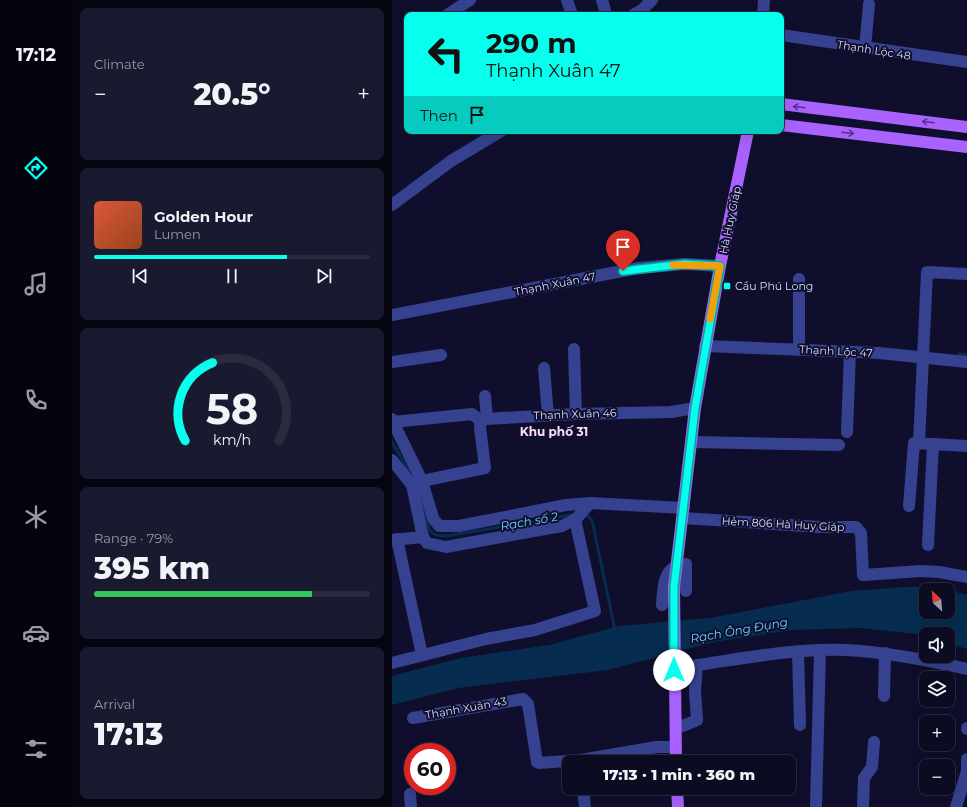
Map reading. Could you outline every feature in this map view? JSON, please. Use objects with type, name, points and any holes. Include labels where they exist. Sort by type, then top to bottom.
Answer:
[{"type":"main road","points":[[784,104],[967,127]]},
{"type":"main road","points":[[784,125],[966,147]]},
{"type":"main road","name":"Hà Huy Giáp","points":[[676,755],[674,670],[680,589],[677,564],[695,408],[705,346],[747,134]]},
{"type":"main road","points":[[677,795],[678,807]]},
{"type":"street","points":[[452,12],[470,0]]},
{"type":"street","points":[[568,0],[571,12]]},
{"type":"street","points":[[638,12],[652,0]]},
{"type":"street","points":[[763,12],[764,0]]},
{"type":"street","points":[[866,48],[869,4]]},
{"type":"street","name":"Thạnh Lộc 48","points":[[784,35],[967,62]]},
{"type":"street","points":[[392,205],[451,161],[496,134]]},
{"type":"street","name":"Thạnh Xuân 47","points":[[392,315],[638,268],[684,264],[720,266]]},
{"type":"street","points":[[919,443],[927,272],[967,274]]},
{"type":"street","points":[[799,279],[799,349]]},
{"type":"street","name":"Thạnh Lộc 47","points":[[705,346],[850,352],[967,362]]},
{"type":"street","points":[[574,349],[576,414]]},
{"type":"street","points":[[846,432],[850,352]]},
{"type":"street","points":[[392,362],[441,355]]},
{"type":"street","points":[[544,368],[548,415]]},
{"type":"street","points":[[417,483],[485,468],[480,427],[484,420],[484,396]]},
{"type":"street","name":"Thạnh Xuân 46","points":[[484,420],[548,415],[671,412],[695,408]]},
{"type":"street","points":[[392,663],[535,630],[595,611],[581,513],[562,526],[446,547],[428,543],[423,537],[417,483],[393,420],[472,414],[484,420]]},
{"type":"street","points":[[692,442],[839,445]]},
{"type":"street","points":[[909,506],[914,443],[967,446]]},
{"type":"street","points":[[928,545],[933,444]]},
{"type":"street","points":[[392,460],[417,483]]},
{"type":"street","name":"Hẻm 806 Hà Huy Giáp","points":[[417,483],[436,523],[439,526],[459,526],[566,505],[581,513],[684,513],[820,527],[856,527],[861,533],[863,575],[921,571],[940,572],[967,577]]},
{"type":"street","points":[[422,655],[394,539],[423,537]]},
{"type":"street","points":[[662,605],[663,587],[668,572],[677,564]]},
{"type":"street","points":[[816,807],[820,650]]},
{"type":"street","points":[[676,724],[684,726],[697,720],[695,690],[697,665],[798,652],[846,650],[896,654],[967,669]]},
{"type":"street","points":[[798,652],[800,725]]},
{"type":"street","points":[[884,696],[885,653]]},
{"type":"street","name":"Thạnh Xuân 43","points":[[413,718],[520,698],[526,700],[528,704],[537,762],[539,764],[562,762]]},
{"type":"street","points":[[863,807],[864,778],[872,767],[874,742]]},
{"type":"street","points":[[613,755],[657,747],[676,747]]},
{"type":"street","points":[[956,807],[967,771],[967,759]]},
{"type":"street","points":[[410,795],[411,807]]},
{"type":"street","points":[[584,795],[585,807]]},
{"type":"water","name":"Rạch Ông Đụng","points":[[919,587],[919,619],[955,619],[955,592],[967,595],[967,649],[955,645],[955,627],[919,627],[919,634],[860,628],[791,630],[714,642],[608,670],[458,688],[392,705],[392,676],[461,658],[549,645],[619,626],[710,618],[852,591]]},
{"type":"waterway","points":[[959,354],[967,355]]},
{"type":"waterway","name":"Rạch số 2","points":[[392,442],[413,477]]},
{"type":"waterway","name":"Rạch số 2","points":[[421,499],[430,531],[436,535],[446,536],[576,514]]},
{"type":"waterway","name":"Rạch số 2","points":[[583,515],[588,516],[592,520],[615,630]]},
{"type":"slow traffic","points":[[673,265],[684,264],[720,266],[710,319]]},
{"type":"place","name":"Cầu Phú Long","points":[[727,286]]},
{"type":"district","name":"Khu phố 31","points":[[554,431]]},
{"type":"route","points":[[623,271],[638,268],[684,264],[720,266],[695,408],[674,587],[674,670]]}]
